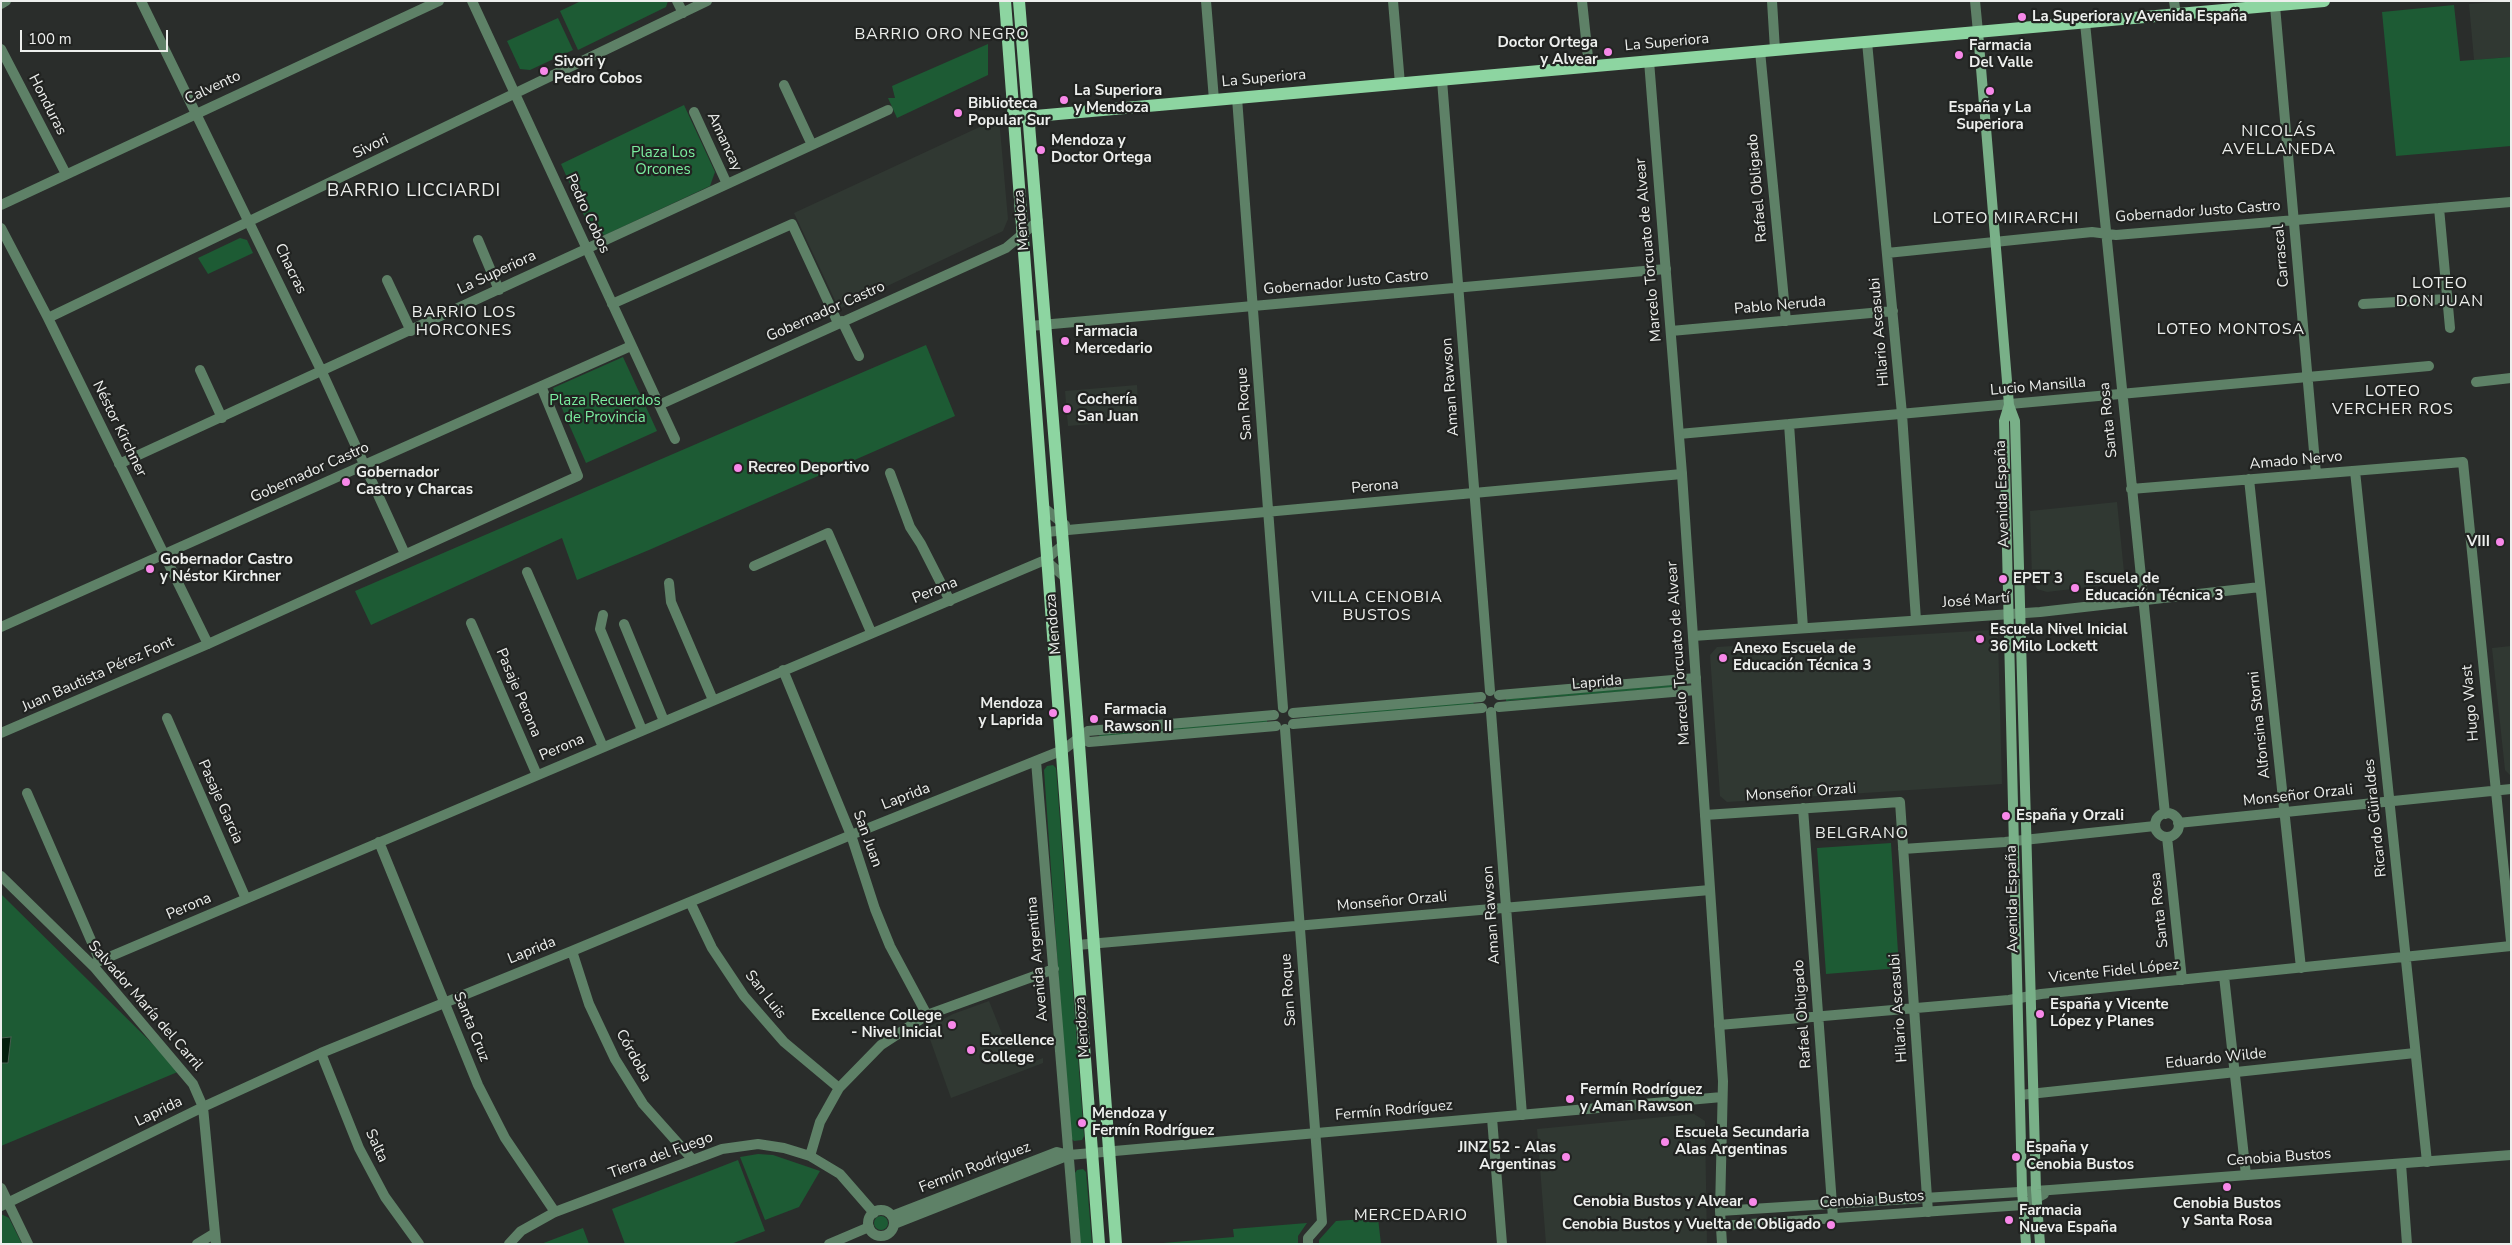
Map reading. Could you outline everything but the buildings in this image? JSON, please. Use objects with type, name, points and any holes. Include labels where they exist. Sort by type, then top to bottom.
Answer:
[{"type":"main road","name":"Mendoza","points":[[1006,1],[1013,118],[1100,1244]]},
{"type":"main road","name":"Mendoza","points":[[1019,1],[1065,528],[1066,578],[1116,1244]]},
{"type":"main road","name":"La Superiora","points":[[1013,118],[2324,1]]},
{"type":"main road","name":"Avenida España","points":[[1978,32],[2009,405],[2015,421],[2022,613],[2036,1194],[2040,1244]]},
{"type":"main road","name":"Avenida España","points":[[2009,405],[2004,421],[2022,1190],[2026,1244]]},
{"type":"street","points":[[1,4],[6,1]]},
{"type":"street","name":"Chacras","points":[[141,1],[250,221],[322,372],[405,554]]},
{"type":"street","name":"Calvento","points":[[1,204],[439,1]]},
{"type":"street","name":"Pedro Cobos","points":[[472,1],[674,439]]},
{"type":"street","points":[[677,1],[683,13]]},
{"type":"street","name":"Sivori","points":[[48,318],[707,1]]},
{"type":"street","points":[[1206,1],[1214,100]]},
{"type":"street","points":[[1394,1],[1400,84]]},
{"type":"street","points":[[1582,1],[1589,67]]},
{"type":"street","points":[[1772,1],[1775,50]]},
{"type":"street","name":"Avenida España","points":[[1975,1],[1978,32]]},
{"type":"street","points":[[2174,1],[2176,14]]},
{"type":"street","name":"Carrascal","points":[[2274,6],[2316,474]]},
{"type":"street","name":"Santa Rosa","points":[[2085,23],[2165,814]]},
{"type":"street","name":"Hilario Ascasubi","points":[[1867,42],[1902,414],[1916,620]]},
{"type":"street","name":"Honduras","points":[[1,49],[66,174]]},
{"type":"street","name":"Rafael Obligado","points":[[1760,52],[1786,321]]},
{"type":"street","name":"Marcelo Torcuato de Alvear","points":[[1649,61],[1682,474],[1719,1025],[1722,1097],[1720,1211],[1722,1244]]},
{"type":"street","name":"Aman Rawson","points":[[1442,80],[1490,694]]},
{"type":"street","points":[[784,85],[812,145]]},
{"type":"street","name":"San Roque","points":[[1237,98],[1283,708]]},
{"type":"street","name":"La Superiora","points":[[119,464],[888,110]]},
{"type":"street","name":"Amancay","points":[[694,112],[727,184]]},
{"type":"street","name":"Gobernador Justo Castro","points":[[1887,253],[2092,232],[2116,234],[2511,202]]},
{"type":"street","points":[[2439,208],[2450,328]]},
{"type":"street","name":"Gobernador Castro","points":[[659,405],[1006,248],[1038,221]]},
{"type":"street","points":[[612,304],[792,224],[840,322],[859,356]]},
{"type":"street","name":"Néstor Kirchner","points":[[1,228],[48,318],[208,644]]},
{"type":"street","points":[[478,240],[499,290]]},
{"type":"street","points":[[1006,248],[1041,263]]},
{"type":"street","name":"Gobernador Justo Castro","points":[[1030,326],[1666,269]]},
{"type":"street","points":[[387,280],[411,330]]},
{"type":"street","points":[[2363,304],[2447,299]]},
{"type":"street","name":"Pablo Neruda","points":[[1671,331],[1893,311]]},
{"type":"street","name":"Gobernador Castro","points":[[1,627],[631,346]]},
{"type":"street","name":"Lucio Mansilla","points":[[1679,434],[2429,366]]},
{"type":"street","points":[[200,370],[222,418]]},
{"type":"street","points":[[2476,382],[2511,378]]},
{"type":"street","name":"Juan Bautista Pérez Font","points":[[1,733],[208,644],[578,476],[541,386]]},
{"type":"street","points":[[1789,424],[1803,628]]},
{"type":"street","name":"Amado Nervo","points":[[2131,489],[2463,462]]},
{"type":"street","name":"Hugo Wast","points":[[2463,462],[2494,791],[2511,941]]},
{"type":"street","name":"Ricardo Güiraldes","points":[[2355,471],[2427,1162]]},
{"type":"street","points":[[890,473],[910,527],[921,544],[950,601]]},
{"type":"street","name":"Perona","points":[[1046,532],[1065,528],[1268,512],[1682,474]]},
{"type":"street","name":"Alfonsina Storni","points":[[2249,479],[2301,968]]},
{"type":"street","points":[[1044,508],[1065,528]]},
{"type":"street","points":[[754,566],[828,533],[871,632]]},
{"type":"street","name":"Perona","points":[[97,965],[246,899],[871,632],[1047,560],[1064,544]]},
{"type":"street","points":[[1047,560],[1066,578]]},
{"type":"street","points":[[527,572],[602,747]]},
{"type":"street","points":[[669,583],[671,602],[713,700]]},
{"type":"street","name":"José Martí","points":[[1693,636],[2022,613],[2260,587]]},
{"type":"street","points":[[604,615],[600,629],[642,730]]},
{"type":"street","name":"Pasaje Perona","points":[[471,623],[537,775]]},
{"type":"street","points":[[624,624],[664,721]]},
{"type":"street","name":"San Juan","points":[[783,670],[850,835],[875,909],[890,946],[927,1015]]},
{"type":"street","name":"Laprida","points":[[1293,713],[1490,694],[1696,678]]},
{"type":"street","name":"Laprida","points":[[1079,737],[1089,742],[1696,690]]},
{"type":"street","points":[[1490,694],[1480,703],[1491,709]]},
{"type":"street","points":[[1490,694],[1491,709]]},
{"type":"street","points":[[1283,708],[1293,713],[1285,726],[1274,720],[1274,715],[1283,708]]},
{"type":"street","name":"Aman Rawson","points":[[1491,709],[1522,1115]]},
{"type":"street","name":"Laprida","points":[[4,1205],[203,1107],[321,1053],[572,952],[850,835],[1063,750],[1088,731],[1274,715]]},
{"type":"street","name":"Pasaje Garcia","points":[[167,718],[246,899]]},
{"type":"street","name":"San Roque","points":[[1285,726],[1322,1222],[1308,1238],[1308,1244]]},
{"type":"street","name":"Avenida Argentina","points":[[1036,761],[1076,1244]]},
{"type":"street","name":"Monseñor Orzali","points":[[2178,823],[2511,789]]},
{"type":"street","points":[[27,793],[97,965]]},
{"type":"street","name":"Hilario Ascasubi","points":[[1900,802],[1928,1212]]},
{"type":"street","name":"Monseñor Orzali","points":[[1705,814],[1900,802]]},
{"type":"street","name":"Rafael Obligado","points":[[1803,808],[1833,1218]]},
{"type":"street","points":[[2165,814],[2174,816],[2178,823],[2175,834],[2167,837],[2158,833],[2155,826],[2157,818],[2165,814]]},
{"type":"street","points":[[1903,849],[2014,841],[2155,826]]},
{"type":"street","name":"Santa Rosa","points":[[2167,837],[2182,980]]},
{"type":"street","name":"Santa Cruz","points":[[379,842],[478,1085],[505,1138],[555,1212]]},
{"type":"street","name":"Salvador María del Carril","points":[[1,876],[97,965],[193,1084],[203,1107],[216,1244]]},
{"type":"street","name":"Monseñor Orzali","points":[[1077,945],[1710,890]]},
{"type":"street","name":"San Luis","points":[[690,902],[712,948],[744,996],[784,1042],[839,1088]]},
{"type":"street","name":"Vicente Fidel López","points":[[1719,1025],[2017,998],[2511,946]]},
{"type":"street","name":"Córdoba","points":[[572,952],[589,1004],[614,1059],[643,1104],[692,1160]]},
{"type":"street","points":[[810,1156],[820,1122],[839,1088],[881,1045],[927,1015],[1054,968]]},
{"type":"street","points":[[2224,976],[2246,1175]]},
{"type":"street","name":"Salta","points":[[321,1053],[364,1156],[385,1197],[419,1244]]},
{"type":"street","name":"Eduardo Wilde","points":[[2020,1095],[2415,1053]]},
{"type":"street","name":"Fermín Rodríguez","points":[[893,1220],[1069,1155],[1722,1097]]},
{"type":"street","points":[[1492,1118],[1502,1244]]},
{"type":"street","name":"Tierra del Fuego","points":[[509,1244],[521,1231],[555,1212],[722,1149],[758,1144],[784,1148],[810,1156],[840,1174],[874,1213]]},
{"type":"street","name":"Cenobia Bustos","points":[[1721,1226],[2023,1205],[2036,1194],[2050,1190],[2511,1156]]},
{"type":"street","points":[[2401,1164],[2407,1244]]},
{"type":"street","points":[[1,1188],[4,1205],[28,1244]]},
{"type":"street","name":"Cenobia Bustos","points":[[1720,1211],[2022,1190],[2036,1194]]},
{"type":"street","points":[[882,1210],[893,1220],[890,1233],[883,1240],[869,1228],[869,1219],[874,1213],[882,1210]]},
{"type":"street","points":[[829,1244],[869,1228]]},
{"type":"street","points":[[197,1244],[215,1233]]},
{"type":"shaded area","points":[[2511,1],[2511,57],[2474,60],[2469,4]]},
{"type":"shaded area","points":[[999,118],[1008,219],[1003,231],[839,309],[794,213]]},
{"type":"shaded area","points":[[1137,385],[1139,420],[1068,426],[1065,391]]},
{"type":"shaded area","points":[[2117,502],[2124,572],[2121,581],[2114,584],[2047,592],[2037,589],[2032,579],[2030,511]]},
{"type":"shaded area","points":[[1991,630],[1998,637],[2002,784],[1727,802],[1720,796],[1710,655],[1717,647]]},
{"type":"shaded area","points":[[2511,646],[2511,776],[2505,770],[2492,648]]},
{"type":"shaded area","name":"Excellence College","points":[[989,1001],[1013,1061],[1030,1063],[1043,1058],[1043,1063],[951,1098],[926,1028],[953,1014]]},
{"type":"shaded area","points":[[11,1037],[8,1063],[1,1063],[1,1038]]},
{"type":"shaded area","points":[[1694,1114],[1705,1121],[1707,1244],[1546,1244],[1537,1129]]},
{"type":"green space","points":[[581,1],[668,1],[666,7],[578,50],[560,11]]},
{"type":"green space","points":[[2454,5],[2460,61],[2511,57],[2511,146],[2396,156],[2382,12]]},
{"type":"green space","points":[[558,18],[573,50],[530,70],[520,69],[507,41]]},
{"type":"green space","points":[[988,44],[988,75],[897,118],[888,98],[895,98],[892,86]]},
{"type":"green space","name":"Plaza Los Orcones","points":[[684,105],[715,172],[710,186],[605,235],[590,229],[561,164]]},
{"type":"green space","points":[[240,238],[247,240],[253,253],[208,274],[198,258]]},
{"type":"green space","name":"Recreo Deportivo","points":[[926,345],[955,416],[649,550],[577,580],[562,538],[371,625],[355,591]]},
{"type":"green space","name":"Plaza Recuerdos de Provincia","points":[[623,357],[657,431],[586,463],[553,388]]},
{"type":"green space","points":[[1681,684],[1681,687],[1506,701],[1506,699]]},
{"type":"green space","points":[[1473,701],[1474,705],[1300,720],[1300,718]]},
{"type":"green space","points":[[1267,719],[1267,723],[1100,737],[1099,735]]},
{"type":"green space","points":[[1053,765],[1056,768],[1084,1136],[1082,1140],[1074,1141],[1070,1137],[1044,770],[1047,766]]},
{"type":"green space","points":[[1891,843],[1899,968],[1826,974],[1817,848]]},
{"type":"green space","points":[[1,894],[180,1071],[1,1146]]},
{"type":"green space","points":[[758,1154],[773,1155],[820,1171],[799,1207],[765,1220],[740,1157]]},
{"type":"green space","points":[[738,1160],[765,1231],[731,1244],[625,1244],[612,1209]]},
{"type":"green space","points":[[1083,1169],[1086,1172],[1092,1244],[1080,1244],[1075,1173],[1077,1170]]},
{"type":"green space","points":[[1,1214],[9,1218],[22,1244],[1,1244]]},
{"type":"green space","points":[[878,1216],[884,1216],[888,1223],[884,1230],[878,1230],[874,1226],[874,1220]]},
{"type":"green space","points":[[1378,1218],[1381,1244],[1319,1244],[1319,1240],[1336,1221]]},
{"type":"green space","points":[[1307,1223],[1298,1236],[1298,1244],[1151,1244],[1234,1237],[1233,1229]]},
{"type":"green space","points":[[583,1228],[589,1244],[541,1244]]},
{"type":"place","name":"La Superiora y Avenida España","points":[[2022,17]]},
{"type":"place","name":"Doctor Ortega y Alvear","points":[[1608,52]]},
{"type":"place","name":"Farmacia Del Valle","points":[[1959,55]]},
{"type":"place","name":"Sivori y Pedro Cobos","points":[[544,71]]},
{"type":"place","name":"España y La Superiora","points":[[1990,91]]},
{"type":"place","name":"La Superiora y Mendoza","points":[[1064,100]]},
{"type":"place","name":"Biblioteca Popular Sur","points":[[958,113]]},
{"type":"place","name":"Mendoza y Doctor Ortega","points":[[1041,150]]},
{"type":"place","name":"Farmacia Mercedario","points":[[1065,341]]},
{"type":"place","name":"Cochería San Juan","points":[[1067,409]]},
{"type":"place","name":"Recreo Deportivo","points":[[738,468]]},
{"type":"place","name":"Gobernador Castro y Charcas","points":[[346,482]]},
{"type":"place","name":"VIII","points":[[2500,542]]},
{"type":"place","name":"Gobernador Castro y Néstor Kirchner","points":[[150,569]]},
{"type":"place","name":"EPET 3","points":[[2003,579]]},
{"type":"place","name":"Escuela de Educación Técnica 3","points":[[2075,588]]},
{"type":"place","name":"Escuela Nivel Inicial 36 Milo Lockett","points":[[1980,639]]},
{"type":"place","name":"Anexo Escuela de Educación Técnica 3","points":[[1723,658]]},
{"type":"place","name":"Mendoza y Laprida","points":[[1053,713]]},
{"type":"place","name":"Farmacia Rawson II","points":[[1094,719]]},
{"type":"place","name":"España y Orzali","points":[[2006,816]]},
{"type":"place","name":"España y Vicente López y Planes","points":[[2040,1014]]},
{"type":"place","name":"Excellence College - Nivel Inicial","points":[[952,1025]]},
{"type":"place","name":"Excellence College","points":[[971,1050]]},
{"type":"place","name":"Fermín Rodríguez y Aman Rawson","points":[[1570,1099]]},
{"type":"place","name":"Mendoza y Fermín Rodríguez","points":[[1082,1123]]},
{"type":"place","name":"Escuela Secundaria Alas Argentinas","points":[[1665,1142]]},
{"type":"place","name":"JINZ 52 - Alas Argentinas","points":[[1566,1157]]},
{"type":"place","name":"España y Cenobia Bustos","points":[[2016,1157]]},
{"type":"place","name":"Cenobia Bustos y Santa Rosa","points":[[2227,1187]]},
{"type":"place","name":"Cenobia Bustos y Alvear","points":[[1753,1202]]},
{"type":"place","name":"Farmacia Nueva España","points":[[2009,1220]]},
{"type":"place","name":"Cenobia Bustos y Vuelta de Obligado","points":[[1831,1225]]},
{"type":"district","name":"BARRIO ORO NEGRO","points":[[942,35]]},
{"type":"district","name":"NICOLÁS AVELLANEDA","points":[[2279,141]]},
{"type":"district","name":"BARRIO LICCIARDI","points":[[414,192]]},
{"type":"district","name":"LOTEO MIRARCHI","points":[[2006,219]]},
{"type":"district","name":"LOTEO DON JUAN","points":[[2440,293]]},
{"type":"district","name":"BARRIO LOS HORCONES","points":[[464,322]]},
{"type":"district","name":"LOTEO MONTOSA","points":[[2231,330]]},
{"type":"district","name":"LOTEO VERCHER ROS","points":[[2393,401]]},
{"type":"district","name":"VILLA CENOBIA BUSTOS","points":[[1377,607]]},
{"type":"district","name":"BELGRANO","points":[[1862,834]]},
{"type":"district","name":"MERCEDARIO","points":[[1411,1216]]}]
